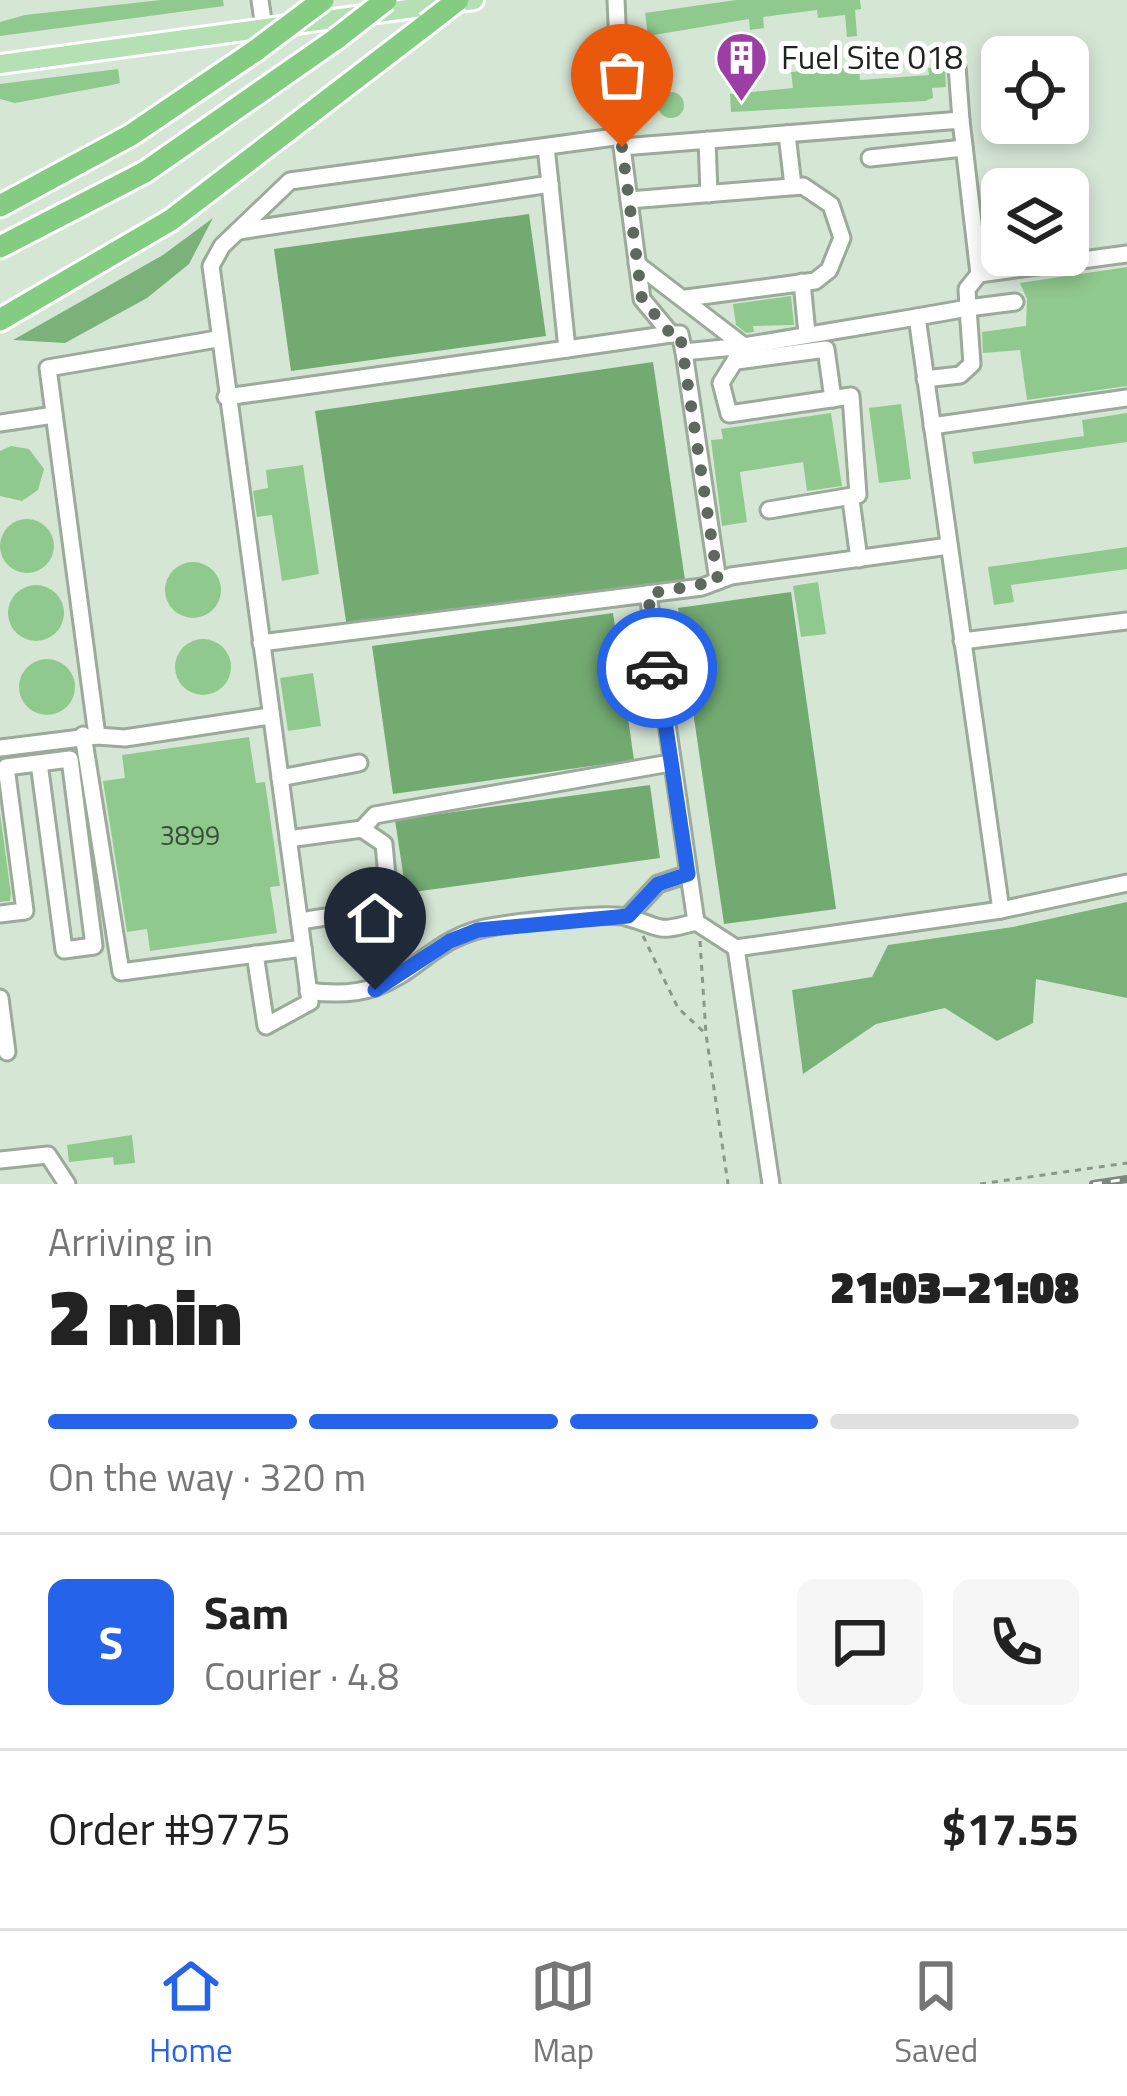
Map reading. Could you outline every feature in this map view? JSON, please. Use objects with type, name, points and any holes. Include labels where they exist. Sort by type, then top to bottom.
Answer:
[{"type":"highway","points":[[0,206],[130,135],[255,52],[323,0]]},
{"type":"highway","points":[[0,249],[181,150],[386,0]]},
{"type":"highway","points":[[3,319],[171,220],[458,0]]},
{"type":"main road","points":[[0,64],[473,0]]},
{"type":"street","points":[[260,0],[264,28]]},
{"type":"street","points":[[616,0],[622,142],[642,299],[671,334]]},
{"type":"street","points":[[957,66],[979,274]]},
{"type":"street","points":[[255,954],[266,1026],[310,1002],[211,266],[238,231],[290,181],[546,147],[961,120]]},
{"type":"street","points":[[787,134],[793,187]]},
{"type":"street","points":[[707,140],[709,194]]},
{"type":"street","points":[[546,147],[567,349]]},
{"type":"street","points":[[870,158],[964,148]]},
{"type":"street","points":[[238,231],[550,184]]},
{"type":"street","points":[[629,200],[793,187],[819,193],[832,205],[842,238],[829,270],[802,282],[686,298]]},
{"type":"street","points":[[926,379],[960,375],[971,364],[967,289],[979,274],[1127,254]]},
{"type":"street","points":[[637,264],[686,298],[740,353]]},
{"type":"street","points":[[802,282],[807,334]]},
{"type":"street","points":[[769,511],[851,500],[862,489],[851,397],[729,413],[721,383],[740,353],[807,334],[1015,302]]},
{"type":"street","points":[[917,317],[1000,910]]},
{"type":"street","points":[[226,397],[680,334],[718,581]]},
{"type":"street","points":[[218,339],[48,368],[121,972],[303,948]]},
{"type":"street","points":[[684,352],[826,349],[833,399]]},
{"type":"street","points":[[932,426],[1127,398]]},
{"type":"street","points":[[0,423],[55,415]]},
{"type":"street","points":[[851,500],[859,559]]},
{"type":"street","points":[[261,643],[648,594],[949,546]]},
{"type":"street","points":[[648,594],[696,922]]},
{"type":"street","points":[[962,641],[1127,621]]},
{"type":"street","points":[[0,748],[90,736],[124,738],[270,716]]},
{"type":"street","points":[[25,911],[3,767],[47,762],[70,759],[94,946],[64,950],[47,762],[51,740]]},
{"type":"street","points":[[280,778],[359,763]]},
{"type":"street","points":[[288,839],[362,829],[375,815],[670,763]]},
{"type":"street","points":[[300,921],[373,913],[387,903],[384,844],[362,829]]},
{"type":"street","points":[[631,920],[658,884],[688,874]]},
{"type":"street","points":[[308,991],[347,997],[375,990],[450,941],[478,930],[631,920],[657,931],[696,922],[736,948],[1000,910],[1127,883]]},
{"type":"street","points":[[0,914],[58,907]]},
{"type":"street","points":[[736,948],[771,1184]]},
{"type":"street","points":[[0,998],[7,1052]]},
{"type":"street","points":[[0,1160],[48,1155],[68,1184]]},
{"type":"path","points":[[631,920],[678,1008],[706,1034]]},
{"type":"path","points":[[696,922],[706,1034],[728,1184]]},
{"type":"path","points":[[980,1184],[1127,1163]]},
{"type":"shaded area","points":[[529,214],[546,336],[291,371],[274,249]]},
{"type":"shaded area","points":[[213,218],[189,264],[147,298],[65,343],[13,340],[163,255]]},
{"type":"shaded area","points":[[653,362],[685,580],[347,628],[315,411]]},
{"type":"shaded area","points":[[791,592],[836,909],[724,924],[678,608]]},
{"type":"shaded area","points":[[613,613],[634,760],[393,794],[372,646]]},
{"type":"shaded area","points":[[650,785],[660,858],[406,893],[395,820]]},
{"type":"shaded area","points":[[1127,902],[1127,998],[1036,979],[1033,1023],[997,1041],[945,1008],[876,1024],[803,1074],[792,990],[872,977],[888,945],[1013,927]]},
{"type":"building","points":[[161,0],[223,0],[224,6],[0,36],[0,22],[25,15]]},
{"type":"building","points":[[736,0],[860,0],[861,9],[855,10],[857,36],[847,37],[845,15],[818,18],[817,10],[763,17],[764,28],[750,30],[749,19],[648,36],[645,13]]},
{"type":"building","points":[[859,67],[860,80],[929,75],[928,68],[945,67],[946,87],[932,88],[933,98],[925,101],[731,112],[730,94],[793,88],[791,72]]},
{"type":"building","points":[[118,69],[120,83],[15,103],[0,99],[0,84]]},
{"type":"building","points":[[671,92],[684,105],[671,118],[658,105]]},
{"type":"building","points":[[1127,267],[1127,386],[1027,400],[1020,350],[983,353],[982,332],[1026,326],[1027,299],[1020,283]]},
{"type":"building","points":[[791,296],[794,325],[753,326],[754,332],[746,333],[736,325],[733,304]]},
{"type":"building","points":[[901,404],[911,479],[879,483],[869,408]]},
{"type":"building","points":[[831,413],[842,486],[807,491],[803,462],[740,472],[747,522],[722,526],[711,440],[723,439],[721,429]]},
{"type":"building","points":[[1127,413],[1127,442],[974,464],[972,452],[1084,436],[1082,420]]},
{"type":"building","points":[[11,446],[29,449],[44,469],[38,490],[22,501],[0,496],[0,451]]},
{"type":"building","points":[[303,465],[319,574],[282,581],[272,515],[257,517],[253,491],[268,488],[266,470]]},
{"type":"building","points":[[27,519],[46,527],[54,546],[46,565],[27,573],[8,565],[0,546],[8,527]]},
{"type":"building","points":[[1127,547],[1127,569],[1011,585],[1014,602],[994,605],[988,567]]},
{"type":"building","points":[[193,562],[212,571],[221,590],[212,609],[193,618],[174,609],[165,590],[174,571]]},
{"type":"building","points":[[818,582],[826,634],[801,637],[793,586]]},
{"type":"building","points":[[36,585],[55,594],[64,613],[55,632],[36,641],[17,632],[8,613],[17,594]]},
{"type":"building","points":[[203,639],[223,647],[231,667],[223,687],[203,695],[183,687],[175,667],[183,647]]},
{"type":"building","points":[[47,659],[66,668],[75,687],[66,706],[47,715],[28,706],[19,687],[28,668]]},
{"type":"building","points":[[313,673],[321,726],[288,731],[280,678]]},
{"type":"building","points":[[249,737],[256,783],[265,782],[280,886],[270,887],[277,933],[150,951],[147,929],[127,932],[103,781],[125,778],[122,755]]},
{"type":"building","points":[[0,813],[11,894],[10,901],[0,902]]},
{"type":"building","points":[[132,1135],[135,1163],[114,1165],[113,1157],[69,1162],[67,1145]]},
{"type":"railway","points":[[1093,1184],[1127,1179]]},
{"type":"way so far","points":[[622,147],[642,299],[671,334],[680,334],[718,581],[648,594],[657,668]]},
{"type":"place","name":"Fuel Site 018","points":[[742,103]]},
{"type":"route","points":[[375,990],[450,941],[478,930],[628,916],[658,884],[688,874],[657,668]]}]
